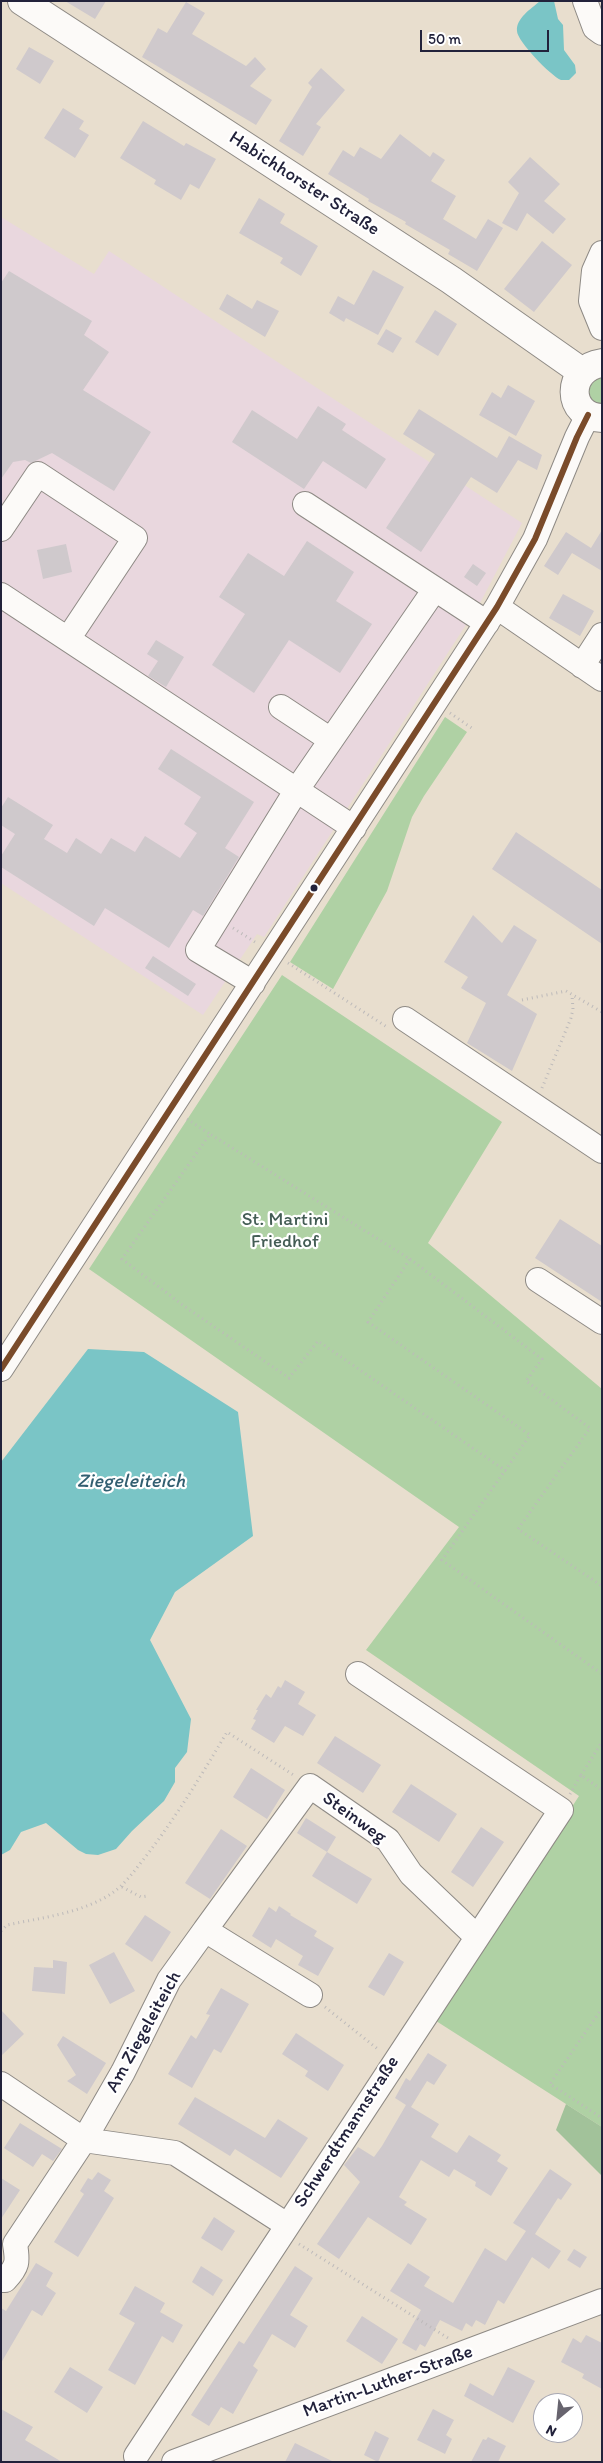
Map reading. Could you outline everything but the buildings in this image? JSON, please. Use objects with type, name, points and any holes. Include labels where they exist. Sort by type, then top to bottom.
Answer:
[{"type":"main road","name":"Habichhorster Straße","points":[[34,4],[450,280],[592,368],[574,386],[574,395],[582,410],[595,417]]},
{"type":"street","points":[[586,1],[595,28],[602,33]]},
{"type":"street","points":[[602,253],[594,271],[591,301],[602,328]]},
{"type":"street","points":[[1,1369],[492,615],[535,539],[576,436],[595,417]]},
{"type":"street","points":[[1,529],[38,474],[135,538],[68,639]]},
{"type":"street","points":[[304,504],[435,589],[492,615],[582,666],[602,680]]},
{"type":"street","points":[[253,983],[198,950],[296,791],[435,589]]},
{"type":"street","points":[[1,595],[354,828]]},
{"type":"street","points":[[582,666],[602,635]]},
{"type":"street","points":[[281,707],[331,740]]},
{"type":"street","points":[[405,1019],[602,1151]]},
{"type":"street","points":[[538,1280],[602,1322]]},
{"type":"street","points":[[358,1674],[560,1810]]},
{"type":"street","name":"Steinweg","points":[[205,1930],[310,1786],[388,1840],[411,1874],[477,1937]]},
{"type":"street","name":"Schwerdtmannstraße","points":[[134,2459],[394,2060],[560,1810]]},
{"type":"street","points":[[205,1930],[310,1995]]},
{"type":"street","name":"Am Ziegeleiteich","points":[[1,2280],[5,2280],[13,2272],[18,2261],[8,2245],[84,2140],[123,2072],[169,1980],[205,1930]]},
{"type":"street","points":[[1,2084],[84,2140],[175,2153],[284,2229]]},
{"type":"street","name":"Martin-Luther-Straße","points":[[193,2459],[602,2301]]},
{"type":"street","points":[[134,2459],[165,2462]]},
{"type":"path","points":[[435,702],[474,729]]},
{"type":"path","points":[[218,918],[273,953]]},
{"type":"path","points":[[522,1000],[566,992],[602,1012]]},
{"type":"path","points":[[535,1106],[571,1018],[573,1009],[572,995]]},
{"type":"path","points":[[170,1109],[410,1259],[542,1359],[526,1381],[590,1428],[518,1529],[602,1586]]},
{"type":"path","points":[[210,1134],[122,1259],[184,1306],[289,1378],[318,1341],[506,1471]]},
{"type":"path","points":[[410,1259],[368,1322],[530,1435],[442,1560],[602,1674]]},
{"type":"path","points":[[1,1931],[7,1925],[81,1908],[122,1887],[161,1838],[227,1732],[310,1786]]},
{"type":"path","points":[[560,1810],[602,1742]]},
{"type":"path","points":[[581,1775],[602,1790]]},
{"type":"path","points":[[122,1887],[141,1898],[147,1896]]},
{"type":"path","points":[[310,1995],[370,2044],[394,2060]]},
{"type":"path","points":[[602,2008],[550,2084],[602,2118]]},
{"type":"path","points":[[284,2229],[470,2352]]},
{"type":"shaded area","points":[[1,217],[94,274],[109,251],[522,523],[480,603],[264,937],[257,934],[203,1015],[1,883]]},
{"type":"green space","points":[[602,377],[602,405],[593,403],[587,396],[589,383]]},
{"type":"green space","points":[[445,717],[467,732],[412,817],[387,891],[333,989],[290,962]]},
{"type":"green space","name":"St. Martini Friedhof","points":[[282,975],[502,1122],[428,1243],[602,1389],[602,2127],[433,2019],[579,1796],[366,1650],[459,1527],[89,1269]]},
{"type":"green space","points":[[566,2104],[602,2127],[602,2176],[556,2130]]},
{"type":"water","points":[[540,1],[554,1],[558,19],[563,25],[564,50],[575,65],[576,73],[569,80],[561,80],[550,72],[535,58],[518,36],[517,26],[519,22]]},
{"type":"water","name":"Ziegeleiteich","points":[[88,1349],[144,1352],[238,1412],[253,1536],[175,1592],[150,1640],[191,1719],[187,1752],[175,1768],[175,1782],[164,1801],[116,1849],[98,1855],[86,1854],[78,1850],[46,1823],[21,1832],[10,1850],[1,1855],[1,1462]]},
{"type":"transit line","points":[[1,1369],[497,607],[535,539],[588,415]]}]
